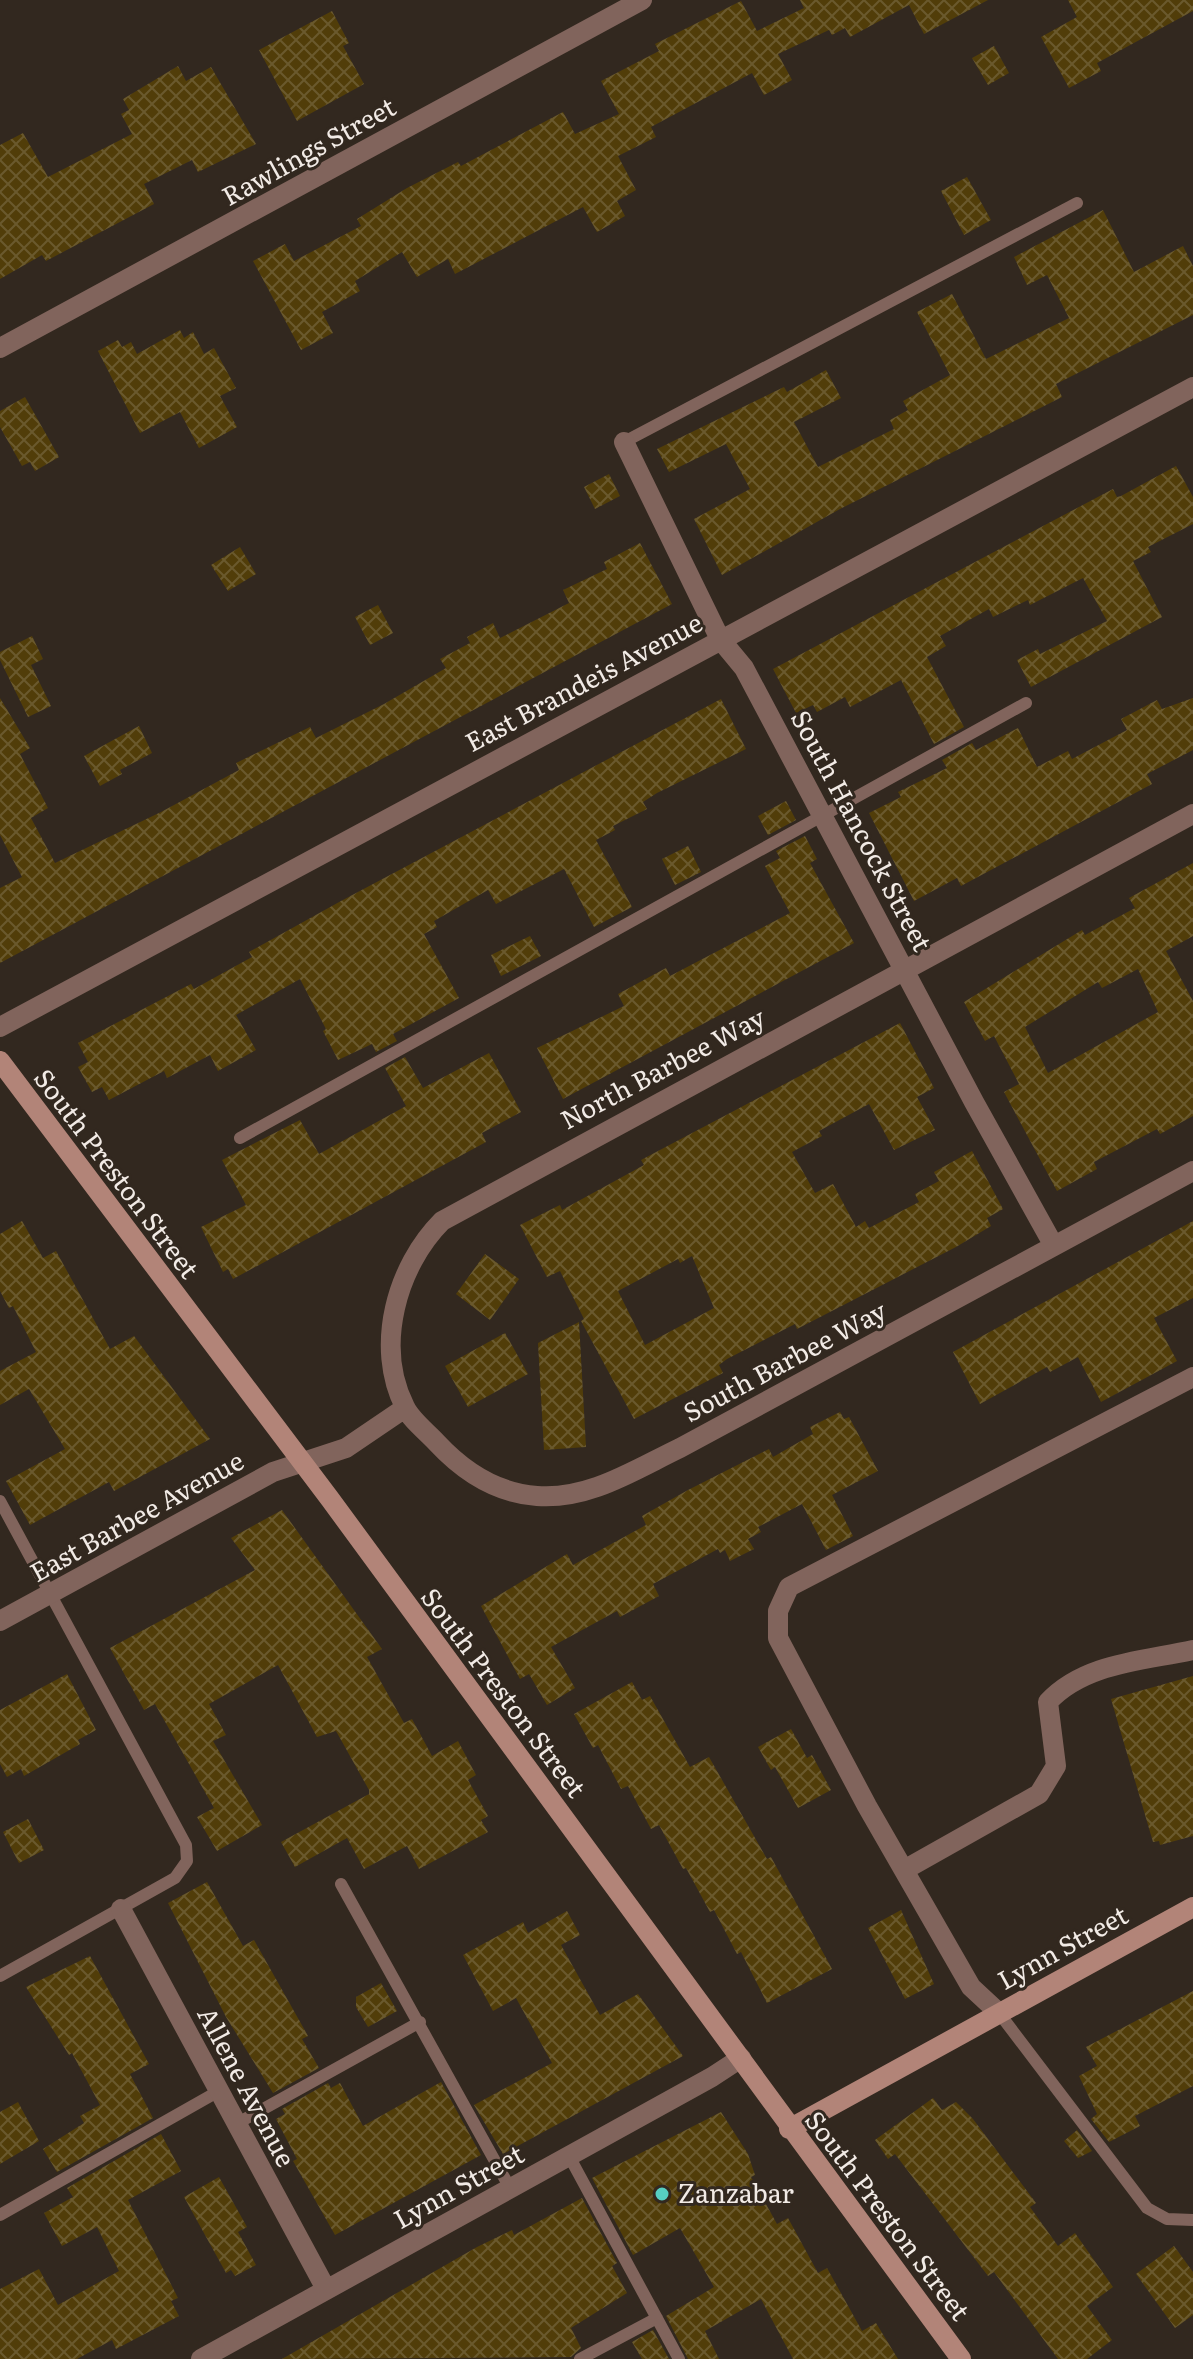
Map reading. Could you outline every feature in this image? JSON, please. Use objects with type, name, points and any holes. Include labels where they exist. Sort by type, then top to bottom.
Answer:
[{"type":"main road","name":"South Preston Street","points":[[0,1061],[302,1463],[961,2359]]},
{"type":"main road","name":"Lynn Street","points":[[789,2129],[1193,1907]]},
{"type":"street","name":"Rawlings Street","points":[[0,348],[642,0]]},
{"type":"street","name":"East Brandeis Avenue","points":[[0,1027],[1193,387]]},
{"type":"street","name":"South Hancock Street","points":[[624,442],[720,639],[744,668],[821,817],[1054,1246]]},
{"type":"street","name":"North Barbee Way","points":[[405,1408],[393,1372],[392,1332],[399,1289],[424,1238],[442,1221],[1193,814]]},
{"type":"street","name":"South Barbee Way","points":[[405,1408],[458,1466],[512,1492],[538,1496],[576,1494],[601,1487],[680,1448],[1193,1171]]},
{"type":"street","points":[[999,2013],[971,1987],[904,1870],[778,1638],[778,1611],[789,1587],[1193,1377]]},
{"type":"street","points":[[302,1463],[346,1448],[405,1408]]},
{"type":"street","name":"East Barbee Avenue","points":[[0,1621],[273,1472],[302,1463]]},
{"type":"street","points":[[904,1870],[1039,1794],[1056,1766],[1048,1702],[1062,1687],[1083,1674],[1193,1650]]},
{"type":"street","name":"Allene Avenue","points":[[121,1909],[326,2289]]},
{"type":"street","name":"Lynn Street","points":[[201,2359],[712,2077],[741,2058]]},
{"type":"lane","points":[[624,442],[1077,203]]},
{"type":"lane","points":[[240,1138],[1026,703]]},
{"type":"lane","points":[[0,1501],[186,1845],[187,1861],[175,1878],[0,1976]]},
{"type":"lane","points":[[341,1884],[510,2188]]},
{"type":"lane","points":[[999,2013],[1147,2208],[1167,2219],[1193,2220]]},
{"type":"lane","points":[[236,2124],[420,2022]]},
{"type":"lane","points":[[0,2215],[219,2091]]},
{"type":"lane","points":[[569,2156],[679,2359]]},
{"type":"lane","points":[[580,2359],[657,2318]]},
{"type":"building","points":[[800,0],[988,0],[924,34],[909,5],[850,37],[845,28],[832,35],[829,30],[778,54],[792,80],[764,95],[752,73],[651,127],[656,137],[618,156],[636,190],[617,201],[625,216],[597,232],[583,207],[455,274],[448,259],[417,277],[402,252],[355,281],[360,291],[322,312],[333,333],[301,350],[253,261],[285,244],[294,261],[361,226],[357,219],[407,188],[458,162],[461,166],[563,112],[575,134],[619,114],[601,81],[659,51],[655,44],[741,1],[757,31],[804,8]]},
{"type":"building","points":[[1068,0],[1193,0],[1193,11],[1097,63],[1101,71],[1069,88],[1041,37],[1077,17]]},
{"type":"building","points":[[332,11],[349,43],[343,46],[364,84],[297,121],[259,50]]},
{"type":"building","points":[[994,46],[1009,73],[988,85],[972,58]]},
{"type":"building","points":[[178,66],[186,81],[211,67],[256,144],[198,172],[192,160],[144,184],[154,204],[46,261],[42,255],[0,279],[0,145],[23,133],[48,177],[132,134],[121,114],[129,110],[123,99]]},
{"type":"building","points":[[967,177],[991,220],[964,235],[941,191]]},
{"type":"building","points":[[1103,210],[1134,272],[1183,246],[1193,266],[1193,315],[1056,384],[1062,397],[840,509],[722,575],[694,519],[750,489],[726,444],[669,472],[657,449],[784,387],[787,392],[826,370],[841,398],[794,422],[818,467],[894,429],[890,420],[908,410],[903,401],[950,375],[917,312],[952,294],[986,359],[1069,318],[1047,275],[1027,285],[1014,257]]},
{"type":"building","points":[[180,330],[184,338],[193,332],[204,354],[214,348],[236,388],[220,396],[237,427],[199,448],[180,412],[140,433],[98,351],[118,340],[122,347],[131,342],[137,354]]},
{"type":"building","points":[[25,397],[59,457],[35,471],[30,462],[22,466],[0,427],[0,411]]},
{"type":"building","points":[[1176,466],[1193,497],[1193,524],[1148,547],[1151,552],[1133,561],[1162,617],[1031,687],[1017,660],[1038,649],[1040,654],[1107,621],[1083,578],[1030,605],[1028,600],[993,617],[989,609],[940,636],[946,646],[927,657],[964,727],[934,744],[901,680],[850,707],[845,697],[817,712],[813,705],[796,713],[773,669],[1113,489],[1117,497],[1121,496]]},
{"type":"building","points":[[609,474],[620,496],[595,509],[584,487]]},
{"type":"building","points":[[640,543],[672,604],[0,963],[0,888],[22,877],[0,835],[0,698],[30,748],[20,754],[48,808],[31,818],[55,863],[161,812],[239,770],[236,763],[310,727],[316,738],[384,704],[446,668],[440,659],[470,643],[467,637],[493,623],[500,638],[569,603],[563,590],[607,569],[604,562]]},
{"type":"building","points":[[240,547],[256,574],[228,591],[211,565]]},
{"type":"building","points":[[378,605],[393,633],[370,645],[355,617]]},
{"type":"building","points":[[32,636],[43,659],[31,665],[51,706],[28,717],[0,660],[0,652]]},
{"type":"building","points":[[1193,698],[1193,750],[1147,774],[1152,784],[961,886],[957,878],[914,901],[869,813],[901,797],[898,792],[947,768],[942,760],[972,743],[976,750],[1018,728],[1037,767],[1068,751],[1072,759],[1127,730],[1121,719],[1157,700],[1162,709]]},
{"type":"building","points":[[721,699],[746,749],[657,793],[643,802],[647,809],[613,826],[615,830],[596,840],[632,907],[594,927],[564,869],[496,904],[488,890],[434,921],[437,927],[424,934],[459,998],[393,1034],[397,1041],[376,1052],[372,1044],[338,1060],[300,979],[236,1015],[256,1050],[218,1071],[210,1055],[167,1078],[164,1071],[109,1100],[102,1087],[92,1092],[78,1067],[88,1062],[78,1043],[191,984],[194,989],[252,957],[249,952],[341,901]]},
{"type":"building","points":[[139,726],[152,753],[120,770],[122,774],[100,786],[84,756]]},
{"type":"building","points":[[786,801],[796,820],[768,835],[758,816]]},
{"type":"building","points":[[805,836],[817,859],[810,863],[854,943],[563,1099],[537,1048],[624,1006],[618,994],[666,968],[670,976],[790,913],[765,866],[780,858],[776,851]]},
{"type":"building","points":[[688,846],[701,872],[675,885],[662,859]]},
{"type":"building","points":[[1193,863],[1193,936],[1166,951],[1193,1001],[1193,1116],[1160,1134],[1157,1129],[1094,1162],[1097,1169],[1057,1191],[1004,1092],[1019,1084],[994,1036],[985,1041],[964,1002],[1082,930],[1085,935],[1135,908],[1129,898]],"holes":[[[1138,969],[1158,1012],[1048,1073],[1025,1027],[1098,982],[1102,988]]]},
{"type":"building","points":[[530,936],[541,956],[501,976],[491,955]]},
{"type":"building","points":[[900,1023],[934,1088],[917,1097],[935,1130],[894,1150],[869,1104],[819,1131],[822,1136],[792,1152],[815,1193],[833,1184],[856,1227],[865,1221],[869,1228],[919,1202],[915,1194],[939,1181],[934,1172],[972,1151],[1003,1209],[987,1218],[991,1226],[956,1247],[797,1329],[795,1324],[727,1359],[719,1365],[723,1373],[634,1419],[581,1321],[584,1319],[560,1271],[547,1277],[520,1225],[560,1205],[562,1210],[644,1165],[641,1160]],"holes":[[[692,1256],[714,1308],[645,1345],[618,1291],[678,1259],[680,1263]]]},
{"type":"building","points":[[489,1053],[521,1112],[482,1133],[486,1142],[233,1279],[228,1269],[223,1272],[201,1227],[246,1205],[222,1160],[300,1120],[319,1154],[406,1106],[385,1068],[405,1057],[423,1088]]},
{"type":"building","points":[[22,1221],[43,1258],[56,1251],[110,1349],[134,1336],[210,1439],[114,1491],[109,1482],[30,1525],[6,1481],[65,1449],[29,1389],[0,1405],[0,1371],[36,1352],[13,1306],[9,1308],[0,1291],[0,1234]]},
{"type":"building","points":[[1193,1221],[1193,1298],[1154,1318],[1177,1361],[1101,1402],[1078,1357],[1050,1372],[1047,1367],[980,1404],[953,1352]]},
{"type":"building","points":[[485,1254],[519,1279],[490,1320],[456,1294]]},
{"type":"building","points":[[579,1322],[586,1447],[544,1450],[538,1343]]},
{"type":"building","points":[[505,1333],[528,1374],[468,1407],[445,1366]]},
{"type":"building","points":[[840,1412],[844,1419],[849,1417],[878,1471],[832,1495],[853,1536],[826,1550],[802,1504],[758,1527],[761,1532],[748,1539],[754,1549],[730,1561],[725,1550],[720,1553],[718,1549],[653,1584],[659,1596],[620,1617],[617,1611],[551,1647],[575,1688],[547,1705],[529,1674],[520,1679],[481,1606],[567,1554],[573,1565],[646,1525],[642,1516],[688,1490],[769,1449],[773,1457],[813,1434],[810,1427]]},
{"type":"building","points":[[282,1510],[382,1649],[367,1657],[404,1723],[412,1719],[432,1756],[458,1741],[476,1775],[468,1780],[488,1816],[481,1820],[488,1832],[419,1869],[407,1846],[364,1869],[347,1838],[295,1867],[281,1842],[369,1794],[369,1790],[336,1731],[317,1737],[278,1665],[209,1704],[226,1735],[213,1741],[262,1825],[217,1851],[197,1817],[214,1808],[155,1704],[144,1710],[110,1648],[255,1570],[231,1538]]},
{"type":"building","points":[[67,1674],[96,1730],[78,1740],[80,1744],[24,1776],[21,1769],[7,1777],[0,1764],[0,1710]]},
{"type":"building","points":[[1193,1676],[1193,1836],[1160,1845],[1159,1841],[1153,1842],[1111,1699]]},
{"type":"building","points":[[632,1682],[642,1700],[650,1696],[690,1767],[709,1757],[767,1859],[771,1857],[832,1969],[767,2003],[741,1952],[737,1954],[714,1910],[710,1912],[659,1825],[651,1829],[628,1786],[621,1789],[598,1745],[593,1748],[574,1714]]},
{"type":"building","points":[[791,1729],[807,1758],[812,1755],[831,1790],[798,1808],[775,1767],[771,1770],[758,1747]]},
{"type":"building","points":[[28,1819],[44,1850],[19,1863],[3,1832]]},
{"type":"building","points":[[207,1882],[243,1946],[254,1940],[308,2036],[302,2039],[319,2068],[273,2093],[226,2017],[168,1903]]},
{"type":"building","points":[[901,1910],[934,1984],[905,1999],[868,1928]]},
{"type":"building","points":[[567,1911],[580,1935],[561,1945],[600,2015],[638,1994],[683,2056],[503,2154],[474,2105],[552,2063],[516,1998],[493,2011],[463,1955],[523,1922],[528,1933]]},
{"type":"building","points":[[90,1956],[149,2064],[130,2074],[153,2118],[57,2172],[43,2149],[84,2123],[80,2116],[100,2105],[72,2053],[69,2055],[26,1987]]},
{"type":"building","points":[[381,1983],[397,2011],[368,2027],[356,2007],[356,1997]]},
{"type":"building","points":[[1193,1991],[1193,2086],[1135,2116],[1140,2126],[1109,2142],[1091,2119],[1097,2114],[1079,2076],[1097,2066],[1086,2047]]},
{"type":"building","points":[[441,2082],[481,2155],[335,2235],[293,2161],[297,2159],[276,2119],[285,2114],[282,2109],[328,2083],[331,2088],[340,2083],[363,2126]]},
{"type":"building","points":[[933,2098],[942,2110],[956,2102],[973,2119],[1036,2203],[1030,2207],[1058,2246],[1075,2233],[1113,2287],[1087,2306],[1112,2340],[1087,2359],[1058,2359],[994,2272],[988,2276],[895,2154],[888,2159],[875,2140]]},
{"type":"building","points":[[18,2102],[39,2141],[0,2164],[0,2112]]},
{"type":"building","points":[[721,2112],[748,2154],[755,2175],[751,2177],[777,2224],[788,2218],[818,2273],[827,2268],[862,2331],[876,2323],[898,2359],[793,2359],[761,2299],[705,2331],[719,2359],[688,2359],[666,2316],[714,2287],[680,2228],[633,2255],[592,2178]]},
{"type":"building","points":[[1077,2130],[1092,2151],[1078,2158],[1064,2141]]},
{"type":"building","points":[[161,2134],[181,2171],[128,2200],[178,2298],[171,2301],[179,2316],[116,2349],[112,2340],[77,2359],[0,2359],[0,2289],[39,2269],[58,2305],[119,2271],[97,2227],[62,2246],[44,2213],[73,2197],[67,2188]]},
{"type":"building","points":[[219,2177],[247,2227],[238,2232],[256,2265],[235,2276],[231,2270],[226,2273],[184,2197]]},
{"type":"building","points":[[582,2198],[617,2263],[612,2266],[627,2293],[571,2328],[581,2348],[571,2357],[282,2359],[477,2247],[512,2230],[514,2235]]},
{"type":"building","points":[[1174,2246],[1193,2272],[1193,2315],[1175,2328],[1136,2274]]},
{"type":"building","points":[[653,2330],[669,2359],[642,2359],[632,2342]]},
{"type":"place","name":"Zanzabar","points":[[662,2194]]}]
